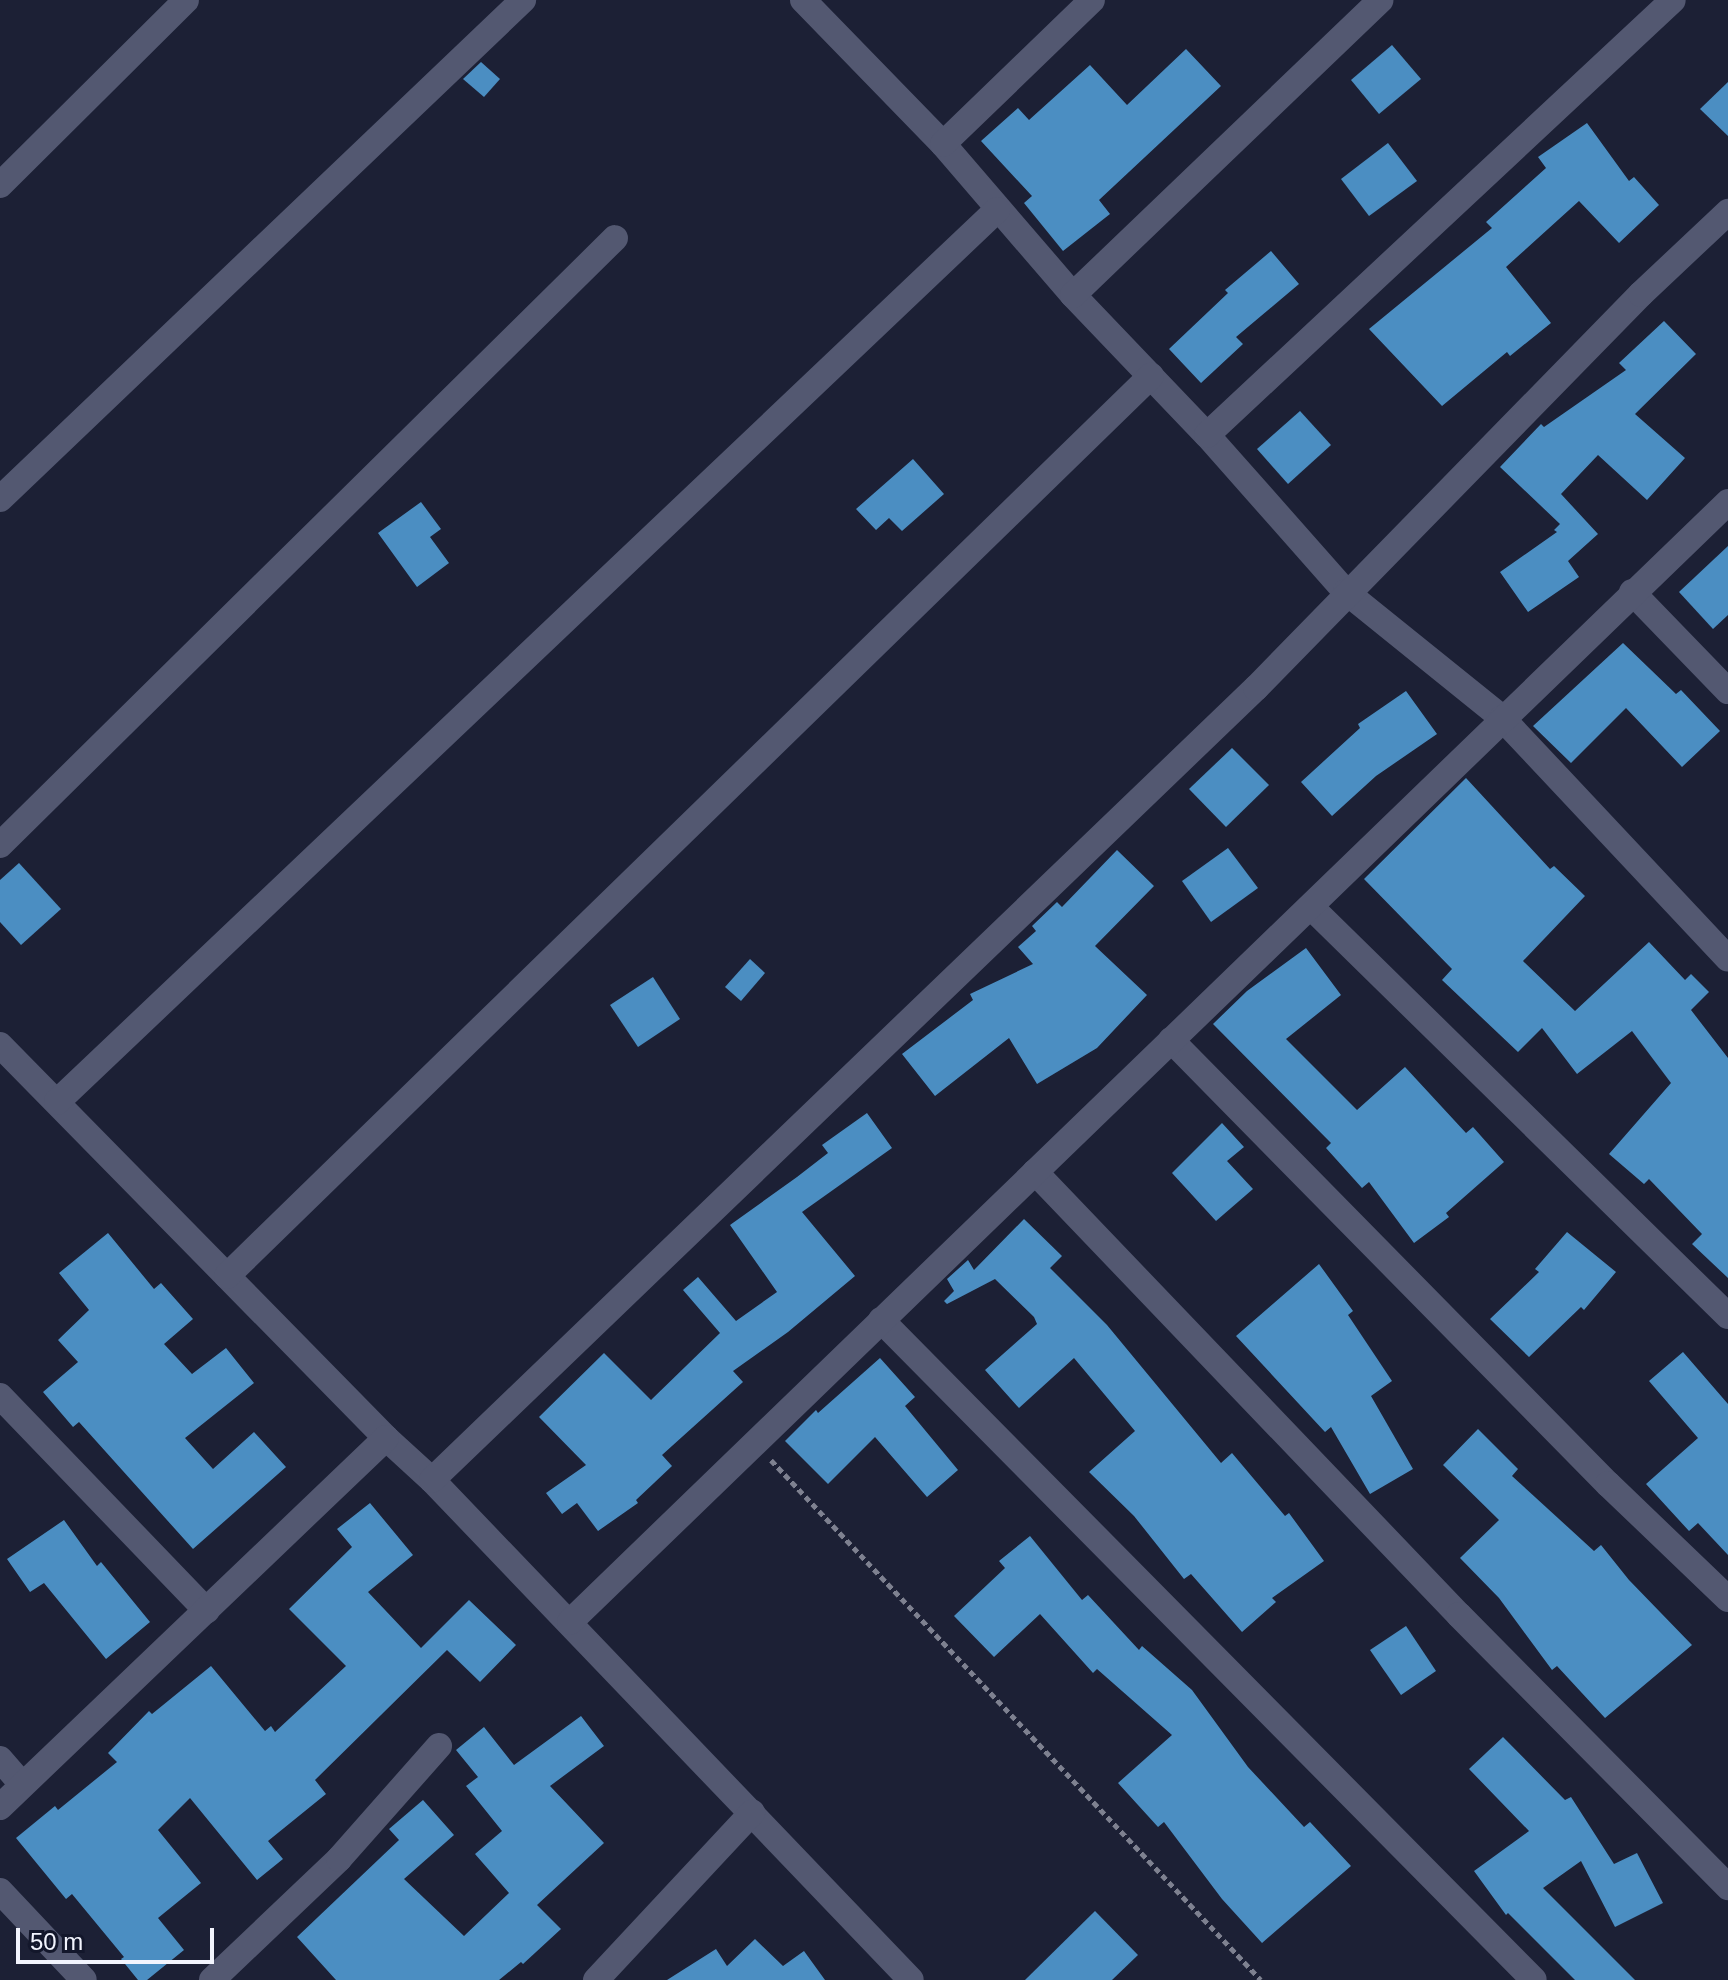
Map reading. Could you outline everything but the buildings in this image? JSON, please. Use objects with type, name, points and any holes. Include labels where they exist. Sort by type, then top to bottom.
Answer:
[{"type":"street","points":[[0,185],[186,0]]},
{"type":"street","points":[[0,499],[523,0]]},
{"type":"street","points":[[803,0],[943,144],[1073,295],[1207,435],[1346,592],[1502,718],[1728,959]]},
{"type":"street","points":[[943,144],[1092,0]]},
{"type":"street","points":[[1073,295],[1381,0]]},
{"type":"street","points":[[1207,435],[1673,0]]},
{"type":"street","points":[[57,1102],[997,210]]},
{"type":"street","points":[[432,1480],[1256,688],[1346,592],[1728,212]]},
{"type":"street","points":[[0,845],[615,238]]},
{"type":"street","points":[[227,1276],[1151,376]]},
{"type":"street","points":[[570,1622],[1728,502]]},
{"type":"street","points":[[1632,592],[1728,691]]},
{"type":"street","points":[[1311,907],[1728,1316]]},
{"type":"street","points":[[1171,1040],[1608,1484],[1728,1599]]},
{"type":"street","points":[[0,1045],[386,1438],[432,1480],[911,1980]]},
{"type":"street","points":[[1035,1172],[1459,1615],[1728,1887]]},
{"type":"street","points":[[881,1320],[1534,1980]]},
{"type":"street","points":[[0,1396],[207,1611]]},
{"type":"street","points":[[0,1807],[386,1438]]},
{"type":"street","points":[[212,1980],[339,1859],[439,1746]]},
{"type":"street","points":[[0,1759],[22,1784]]},
{"type":"street","points":[[596,1980],[752,1813]]},
{"type":"street","points":[[0,1891],[84,1980]]},
{"type":"path","points":[[754,1441],[1261,1980]]}]
